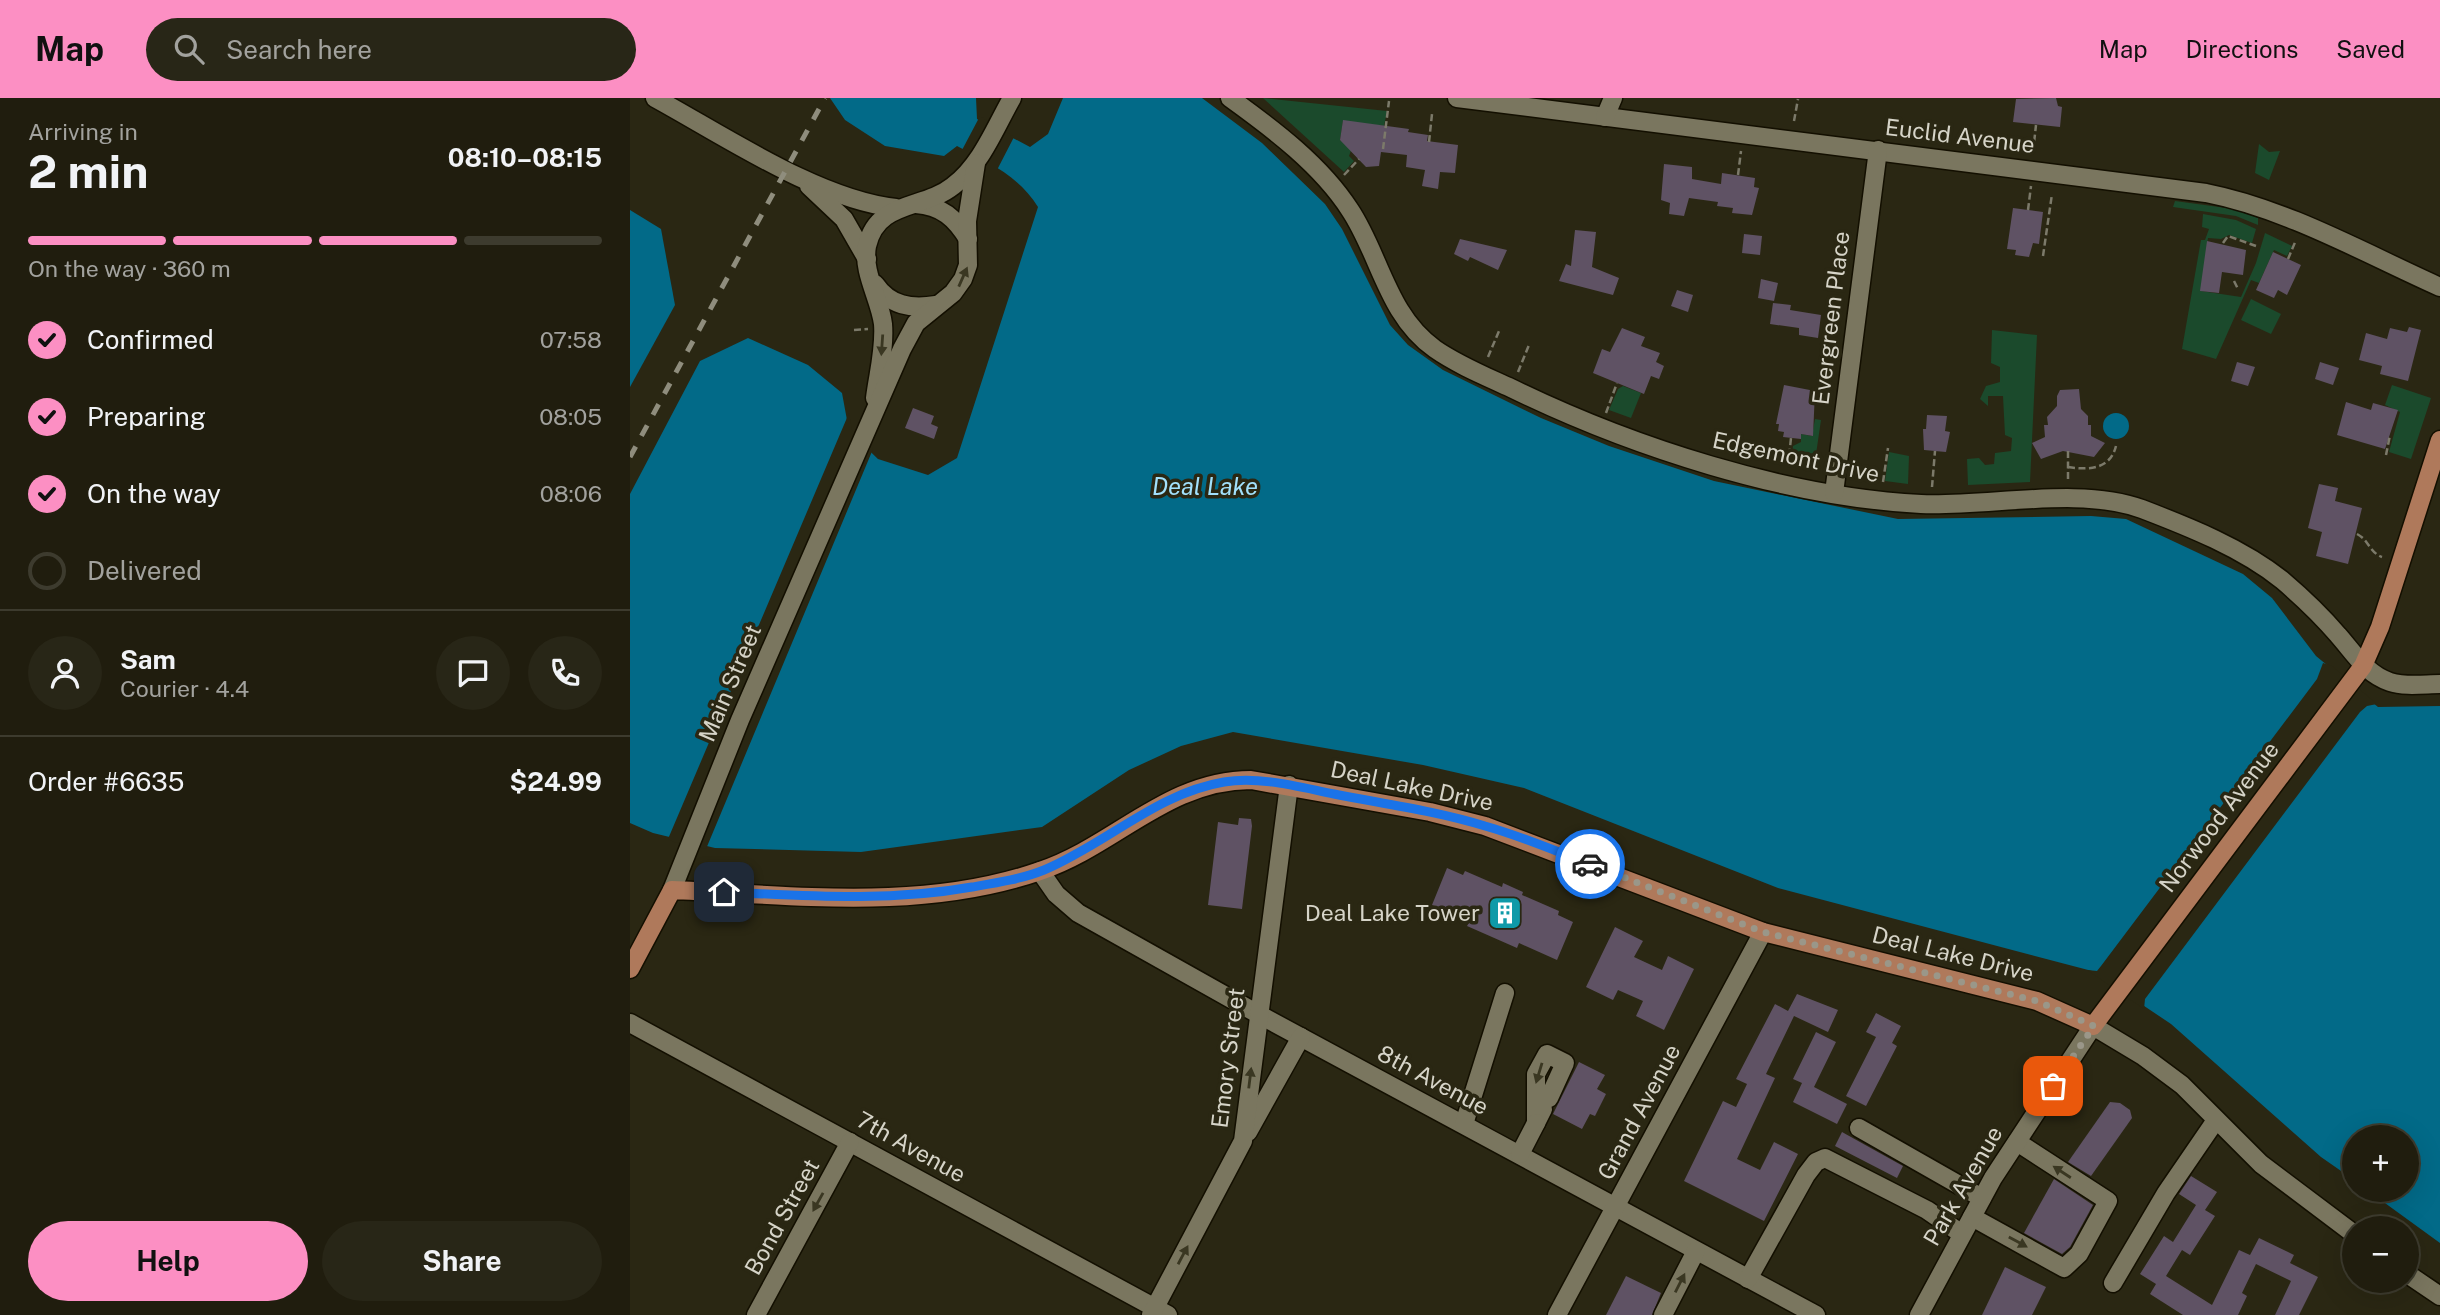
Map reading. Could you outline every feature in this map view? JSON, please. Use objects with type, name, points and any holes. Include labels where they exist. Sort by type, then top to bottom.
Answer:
[{"type":"main road","name":"Norwood Avenue","points":[[2126,981],[2362,666],[2380,627],[2440,440]]},
{"type":"main road","name":"Deal Lake Drive","points":[[672,890],[880,899],[929,895],[1040,871],[1079,855],[1147,811],[1197,788],[1238,780],[1289,785],[1485,825],[1763,932],[2037,1001],[2094,1026]]},
{"type":"main road","name":"Main Street","points":[[630,969],[672,890]]},
{"type":"main road","name":"Park Avenue","points":[[2094,1026],[2126,981]]},
{"type":"street","points":[[654,98],[795,175],[864,203],[944,211],[956,221],[968,239]]},
{"type":"street","name":"Main Street","points":[[872,416],[883,330],[869,269],[867,245],[875,225],[904,206],[926,201],[953,186],[976,163],[1012,98]]},
{"type":"street","name":"Edgemont Drive","points":[[1230,98],[1277,135],[1333,187],[1360,227],[1405,319],[1434,349],[1534,400],[1641,442],[1718,467],[1834,493],[1895,502],[1958,505],[2103,500],[2141,509],[2260,565],[2303,599],[2362,666],[2394,684],[2440,684]]},
{"type":"street","name":"Euclid Avenue","points":[[1457,98],[1878,150],[2238,199],[2440,287]]},
{"type":"street","points":[[1605,117],[1613,98]]},
{"type":"street","name":"Evergreen Place","points":[[1834,493],[1878,150]]},
{"type":"street","name":"Main Street","points":[[672,890],[872,416],[916,323],[953,293],[963,279],[968,265],[968,213],[976,163]]},
{"type":"street","points":[[795,175],[844,219],[880,291],[895,302],[912,307],[937,305]]},
{"type":"street","name":"Emory Street","points":[[1158,1313],[1243,1141],[1289,785]]},
{"type":"street","name":"8th Avenue","points":[[1040,871],[1056,894],[1078,913],[1258,1014],[1816,1315]]},
{"type":"street","name":"Grand Avenue","points":[[1557,1315],[1763,932]]},
{"type":"street","points":[[1464,1124],[1505,993]]},
{"type":"street","name":"7th Avenue","points":[[630,1023],[1158,1313]]},
{"type":"street","name":"Deal Lake Drive","points":[[2094,1026],[2143,1056],[2182,1085],[2261,1164],[2342,1225]]},
{"type":"street","name":"Park Avenue","points":[[1919,1315],[1982,1198],[2094,1026]]},
{"type":"street","points":[[1243,1141],[1301,1037]]},
{"type":"street","points":[[1520,1154],[1543,1110]]},
{"type":"street","points":[[2113,1283],[2165,1193],[2216,1121]]},
{"type":"street","points":[[1859,1128],[1982,1198]]},
{"type":"street","name":"Bond Street","points":[[756,1315],[850,1142]]},
{"type":"street","points":[[1972,1217],[2064,1268],[2079,1254],[2108,1201],[2017,1142]]},
{"type":"street","points":[[1748,1279],[1806,1175],[1816,1163],[1825,1158],[1927,1210],[1962,1234]]},
{"type":"street","points":[[1663,1315],[1696,1251]]},
{"type":"street","points":[[2419,1282],[2440,1296]]},
{"type":"path","points":[[1794,121],[1797,99]]},
{"type":"path","points":[[1383,149],[1389,101]]},
{"type":"path","points":[[1429,142],[1432,114]]},
{"type":"path","points":[[2034,152],[2036,125]]},
{"type":"path","points":[[1347,172],[1359,159]]},
{"type":"path","points":[[1738,175],[1739,167]]},
{"type":"path","points":[[2028,210],[2031,183]]},
{"type":"path","points":[[2043,256],[2052,194]]},
{"type":"path","points":[[2040,234],[2046,234]]},
{"type":"path","points":[[2223,243],[2228,236],[2256,246]]},
{"type":"path","points":[[2288,259],[2298,237]]},
{"type":"path","points":[[2234,281],[2238,289]]},
{"type":"path","points":[[854,330],[870,328]]},
{"type":"path","points":[[1488,358],[1499,331]]},
{"type":"path","points":[[1518,372],[1528,345]]},
{"type":"path","points":[[1606,414],[1618,383]]},
{"type":"path","points":[[2386,455],[2390,435]]},
{"type":"path","points":[[1787,469],[1791,438]]},
{"type":"path","points":[[2068,467],[2088,469],[2102,466],[2110,460],[2116,446]]},
{"type":"path","points":[[1883,482],[1888,448]]},
{"type":"path","points":[[1932,484],[1935,450]]},
{"type":"path","points":[[2068,451],[2068,481]]},
{"type":"path","points":[[2357,534],[2364,539],[2371,552],[2382,557]]},
{"type":"green space","points":[[1263,98],[1387,111],[1384,126],[1343,121],[1340,140],[1352,148],[1349,156],[1354,161],[1344,172]]},
{"type":"green space","points":[[2259,144],[2269,152],[2280,151],[2269,180],[2255,173]]},
{"type":"green space","points":[[2175,201],[2234,209],[2258,218],[2258,225],[2236,216],[2173,207]]},
{"type":"green space","points":[[2203,214],[2236,220],[2256,229],[2252,243],[2229,235],[2221,239],[2208,238],[2201,291],[2241,297],[2256,263],[2265,233],[2292,246],[2287,256],[2274,250],[2259,283],[2251,280],[2216,359],[2182,349],[2201,240],[2205,240],[2209,229],[2202,227]]},
{"type":"green space","points":[[2251,299],[2281,314],[2271,334],[2241,320]]},
{"type":"green space","points":[[1992,330],[2037,335],[2030,482],[1968,485],[1967,459],[1979,458],[1985,465],[1994,464],[1995,453],[2011,451],[2012,438],[2005,435],[2003,396],[1988,396],[1988,406],[1980,399],[1986,386],[2000,382],[2000,367],[1991,363]]},
{"type":"green space","points":[[2392,385],[2431,398],[2411,459],[2389,452],[2400,412],[2385,405]]},
{"type":"green space","points":[[1623,386],[1641,393],[1631,418],[1609,410],[1618,389]]},
{"type":"green space","points":[[1815,419],[1821,420],[1814,468],[1791,464],[1793,446],[1801,442],[1801,434],[1812,436]]},
{"type":"green space","points":[[1889,452],[1909,456],[1908,484],[1885,481]]},
{"type":"water","name":"Deal Lake","points":[[830,98],[976,98],[977,119],[1030,147],[1048,134],[1063,98],[1202,98],[1262,143],[1325,204],[1342,229],[1390,325],[1408,345],[1443,370],[1541,418],[1609,446],[1714,481],[1898,519],[2091,516],[2126,519],[2243,574],[2272,598],[2316,656],[2378,707],[2440,706],[2440,1243],[2419,1228],[2419,1216],[2403,1216],[2384,1202],[2419,1202],[2419,1125],[2342,1125],[2342,1172],[2321,1157],[2171,1024],[2092,971],[1778,888],[1524,788],[1423,765],[1233,732],[1181,746],[1129,770],[1042,827],[861,852],[715,848],[653,833],[630,823],[630,494],[700,361],[748,338],[808,365],[842,393],[849,431],[878,459],[928,475],[957,458],[1038,207],[1012,178],[957,146],[944,156],[885,146],[845,120]]},
{"type":"water","points":[[630,210],[661,229],[675,305],[630,387]]},
{"type":"water","points":[[2116,413],[2125,417],[2129,426],[2125,435],[2116,439],[2107,435],[2103,426],[2107,417]]},
{"type":"pier","points":[[980,116],[1014,137],[997,170],[961,152]]},
{"type":"pier","points":[[849,413],[852,430],[873,449],[706,849],[674,842],[668,839]]},
{"type":"pier","points":[[2323,663],[2332,666],[2377,704],[2367,706],[2360,712],[2145,999],[2144,1009],[2087,970],[2097,971],[2101,966],[2317,679]]},
{"type":"building","points":[[2056,98],[2058,106],[2062,107],[2060,127],[2013,122],[2016,99]]},
{"type":"building","points":[[1343,120],[1409,129],[1408,132],[1428,135],[1427,141],[1458,145],[1455,173],[1440,172],[1438,189],[1422,186],[1425,170],[1406,167],[1407,155],[1381,152],[1379,166],[1366,167],[1340,140]]},
{"type":"building","points":[[1664,164],[1692,167],[1692,179],[1721,184],[1722,173],[1755,178],[1754,187],[1759,188],[1752,215],[1732,213],[1733,208],[1717,206],[1718,202],[1689,198],[1684,216],[1669,214],[1670,203],[1661,200]]},
{"type":"building","points":[[2013,208],[2043,212],[2039,244],[2033,243],[2029,257],[2015,255],[2016,250],[2007,249]]},
{"type":"building","points":[[1575,230],[1596,232],[1592,267],[1619,278],[1613,295],[1559,281],[1566,264],[1571,266]]},
{"type":"building","points":[[1744,234],[1762,236],[1760,255],[1742,253]]},
{"type":"building","points":[[1460,239],[1507,250],[1498,270],[1470,257],[1468,261],[1454,254]]},
{"type":"building","points":[[2207,241],[2246,250],[2243,275],[2222,272],[2219,293],[2200,291]]},
{"type":"building","points":[[2273,252],[2301,265],[2287,295],[2278,290],[2274,298],[2256,290]]},
{"type":"building","points":[[1761,279],[1778,283],[1774,301],[1758,298]]},
{"type":"building","points":[[1677,290],[1693,295],[1688,312],[1671,306]]},
{"type":"building","points":[[1773,303],[1791,305],[1790,310],[1821,315],[1818,338],[1799,335],[1799,328],[1770,324]]},
{"type":"building","points":[[2409,327],[2421,330],[2408,381],[2380,374],[2382,366],[2359,360],[2366,333],[2387,339],[2390,328],[2407,332]]},
{"type":"building","points":[[1622,328],[1645,337],[1641,346],[1660,353],[1656,362],[1664,366],[1659,379],[1651,376],[1644,394],[1593,373],[1602,349],[1610,352]]},
{"type":"building","points":[[2237,362],[2255,367],[2248,386],[2231,381]]},
{"type":"building","points":[[2320,362],[2339,368],[2333,385],[2315,379]]},
{"type":"building","points":[[1784,385],[1815,391],[1813,436],[1801,434],[1801,439],[1783,437],[1784,432],[1778,431],[1779,424],[1776,424]]},
{"type":"building","points":[[2079,389],[2081,409],[2088,416],[2091,436],[2105,443],[2094,457],[2063,451],[2041,459],[2032,443],[2045,437],[2044,425],[2048,425],[2047,417],[2057,406],[2060,390]]},
{"type":"building","points":[[2346,402],[2371,410],[2373,403],[2398,410],[2385,449],[2337,435]]},
{"type":"building","points":[[913,408],[934,416],[931,424],[938,427],[934,439],[905,428]]},
{"type":"building","points":[[1927,415],[1947,416],[1945,431],[1950,432],[1946,452],[1924,450],[1923,429],[1926,429]]},
{"type":"building","points":[[2319,484],[2338,488],[2335,501],[2362,508],[2348,564],[2316,556],[2322,532],[2308,528]]},
{"type":"building","points":[[1239,818],[1251,819],[1252,826],[1242,909],[1208,905],[1218,822],[1238,825]]},
{"type":"building","name":"Deal Lake Tower","points":[[1447,868],[1463,875],[1465,871],[1502,887],[1503,883],[1523,892],[1522,895],[1559,911],[1558,915],[1573,922],[1557,960],[1519,943],[1517,948],[1467,926],[1470,921],[1432,905]]},
{"type":"building","points":[[1615,927],[1643,941],[1634,957],[1662,970],[1668,956],[1694,969],[1664,1030],[1636,1016],[1643,1001],[1618,990],[1613,1000],[1586,987]]},
{"type":"building","points":[[1797,994],[1838,1010],[1828,1032],[1794,1016],[1766,1074],[1775,1078],[1737,1159],[1760,1170],[1774,1142],[1798,1154],[1764,1221],[1684,1181],[1723,1101],[1736,1107],[1747,1084],[1736,1079],[1775,1004],[1788,1011]]},
{"type":"building","points":[[1876,1013],[1901,1026],[1892,1043],[1897,1046],[1866,1106],[1846,1096],[1876,1037],[1866,1032]]},
{"type":"building","points":[[1816,1032],[1836,1042],[1814,1087],[1847,1104],[1837,1124],[1793,1102],[1802,1083],[1793,1079]]},
{"type":"building","points":[[1579,1062],[1605,1075],[1597,1089],[1606,1094],[1595,1116],[1590,1114],[1582,1129],[1553,1114]]},
{"type":"building","points":[[2110,1102],[2120,1103],[2130,1110],[2132,1118],[2091,1176],[2068,1162]]},
{"type":"building","points":[[1842,1132],[1903,1166],[1897,1178],[1835,1146]]},
{"type":"building","points":[[2191,1176],[2217,1192],[2205,1210],[2215,1216],[2190,1255],[2182,1250],[2166,1276],[2212,1305],[2239,1250],[2250,1255],[2259,1238],[2294,1255],[2290,1263],[2318,1277],[2299,1315],[2275,1315],[2291,1281],[2256,1264],[2242,1293],[2247,1296],[2238,1315],[2183,1315],[2150,1294],[2156,1284],[2140,1274],[2164,1236],[2173,1242],[2196,1205],[2179,1194]]},
{"type":"building","points":[[2054,1179],[2093,1205],[2070,1247],[2062,1254],[2024,1233]]},
{"type":"building","points":[[2005,1267],[2046,1287],[2032,1315],[1982,1315]]},
{"type":"building","points":[[1626,1276],[1661,1293],[1652,1315],[1606,1315]]},
{"type":"railway","points":[[630,457],[825,98]]},
{"type":"way so far","points":[[1590,864],[1763,932],[2037,1001],[2094,1026],[2053,1086]]},
{"type":"place","name":"Deal Lake Tower","points":[[1505,913]]},
{"type":"route","points":[[724,892],[880,899],[929,895],[999,883],[1040,871],[1079,855],[1147,811],[1184,792],[1238,780],[1289,785],[1485,825],[1590,864]]}]
